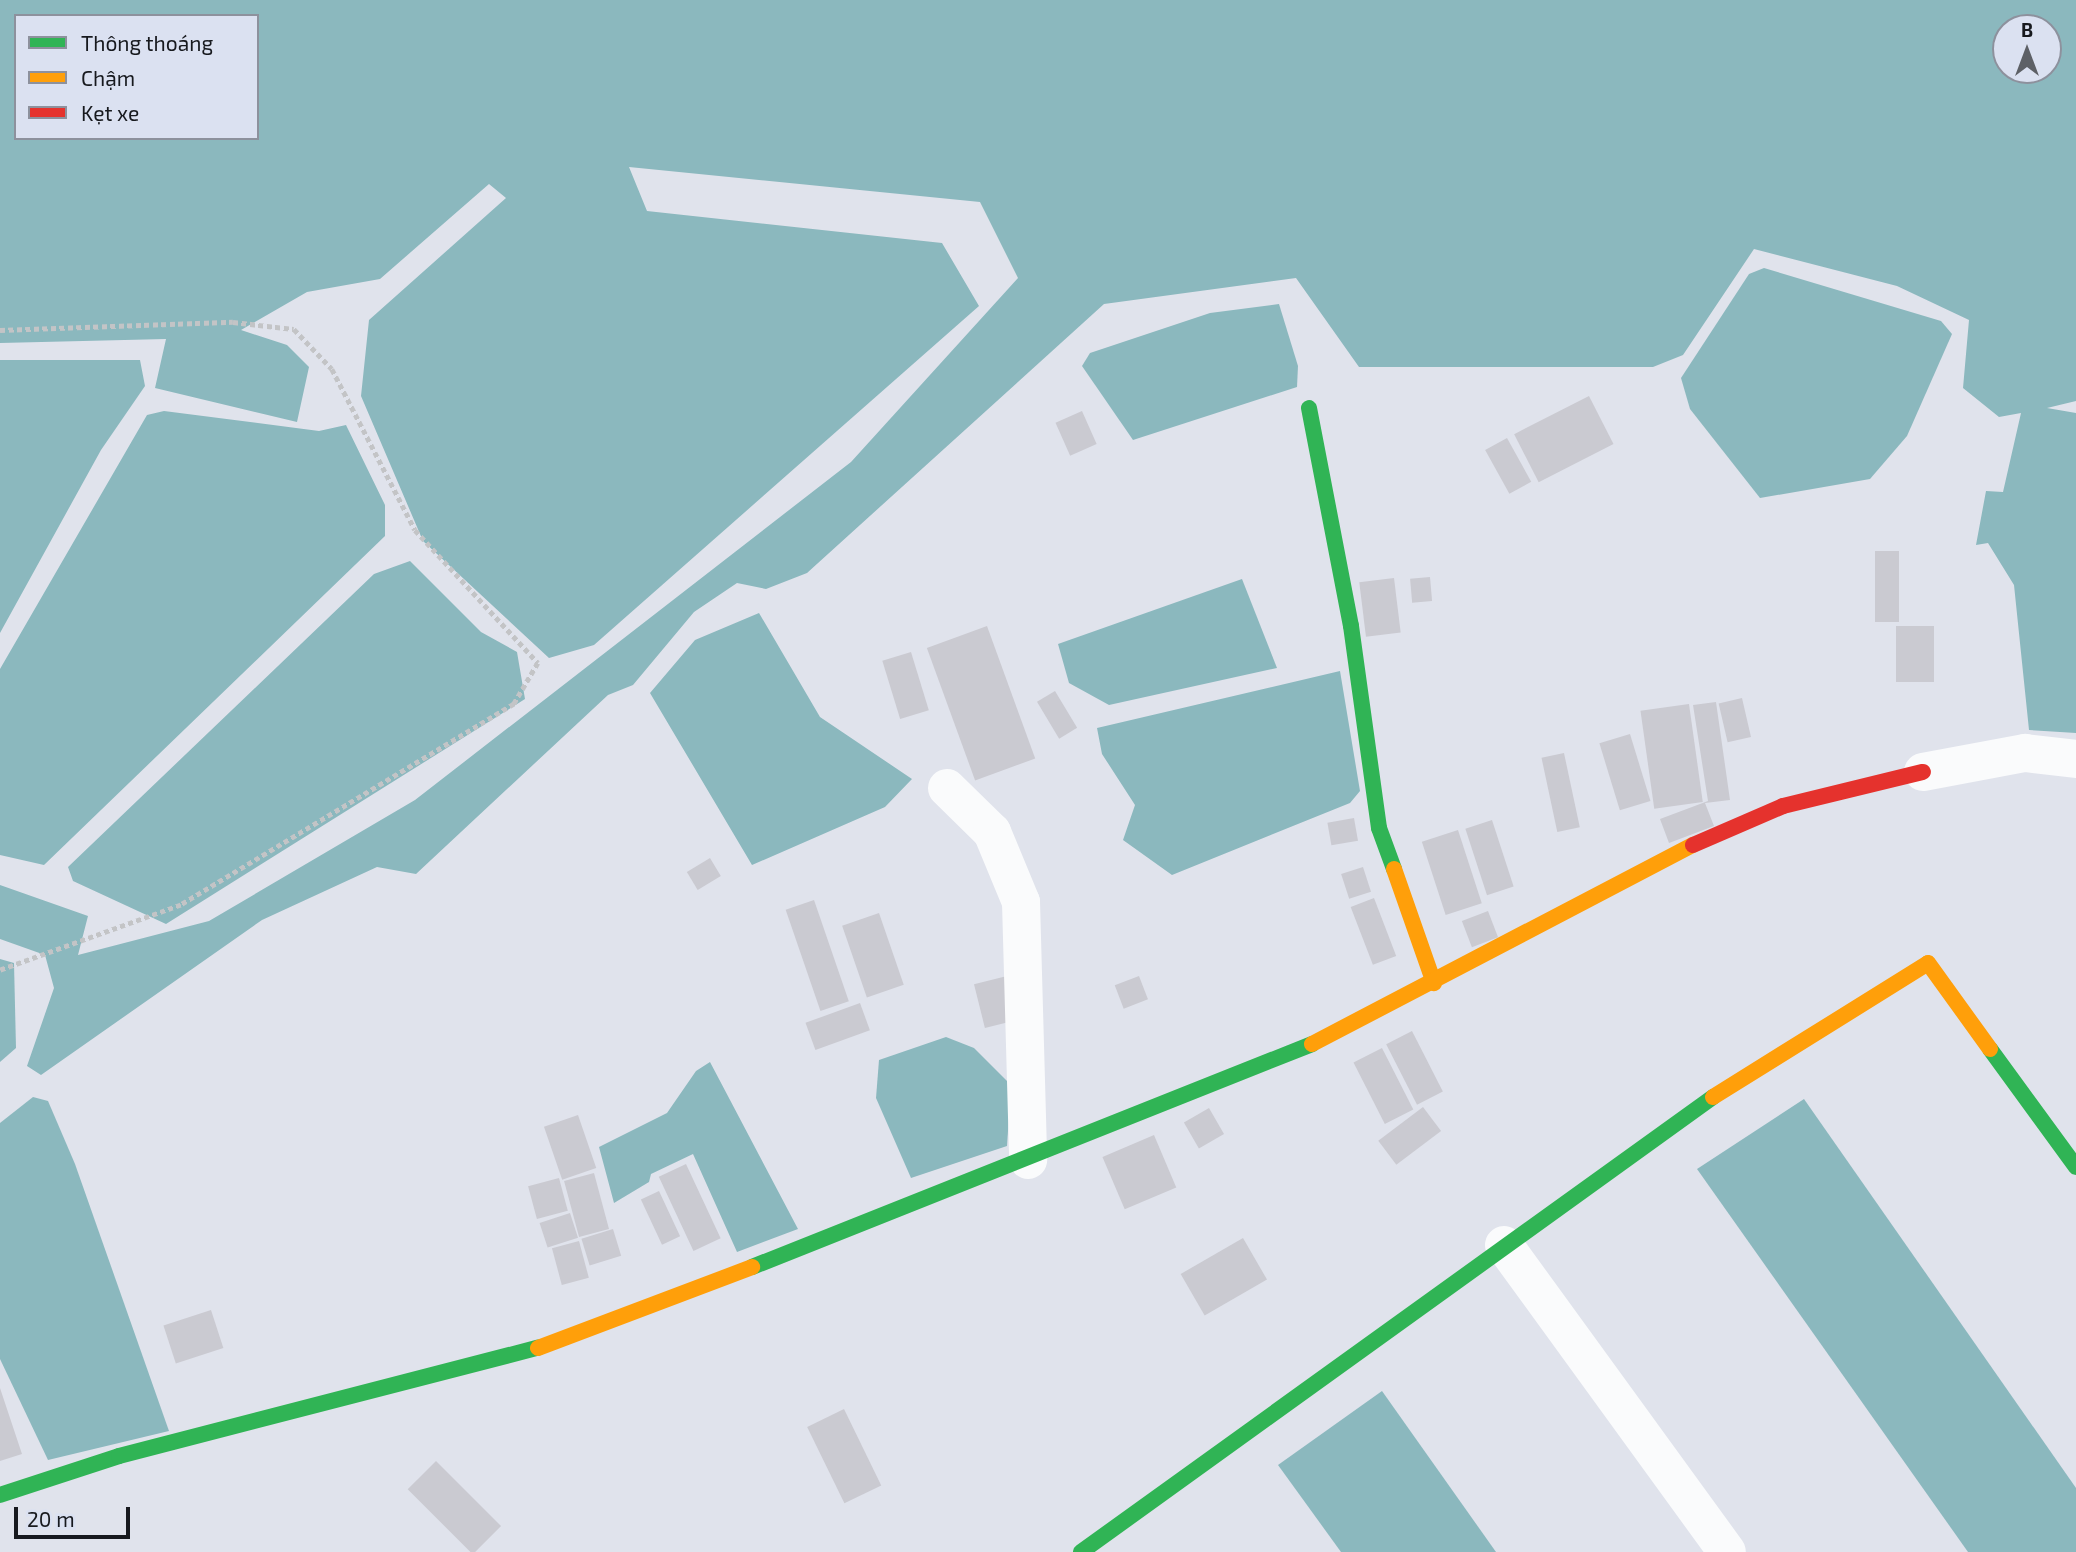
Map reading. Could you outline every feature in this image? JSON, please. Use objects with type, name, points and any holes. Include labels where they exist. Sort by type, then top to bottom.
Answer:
[{"type":"street","points":[[1310,408],[1351,626],[1379,828],[1434,983]]},
{"type":"street","points":[[0,1495],[119,1456],[569,1340],[1028,1160],[1356,1026],[1718,831],[1783,806],[1923,772],[2025,753],[2076,759]]},
{"type":"street","points":[[947,788],[992,832],[1021,902],[1028,1160]]},
{"type":"street","points":[[1088,1550],[1680,1116],[1928,963],[2076,1167]]},
{"type":"street","points":[[1504,1245],[1727,1552]]},
{"type":"path","points":[[0,330],[233,321],[295,329],[332,369],[415,530],[538,663],[513,704],[181,905],[0,970]]},
{"type":"water","points":[[0,0],[2076,0],[2076,401],[2047,408],[2076,413],[2076,733],[2029,730],[2014,585],[1988,543],[1976,545],[1986,491],[2003,492],[2021,413],[1999,417],[1963,388],[1969,320],[1897,286],[1754,249],[1683,355],[1653,367],[1359,367],[1296,278],[1104,304],[807,573],[766,589],[737,583],[694,612],[633,685],[608,695],[416,874],[377,867],[262,920],[41,1075],[27,1066],[54,988],[45,955],[0,939],[0,885],[88,916],[78,955],[209,921],[415,800],[851,462],[1018,278],[980,202],[629,167],[647,211],[942,243],[979,306],[594,645],[549,658],[423,541],[361,396],[369,320],[506,198],[489,184],[380,279],[307,292],[241,330],[287,345],[309,367],[297,422],[155,388],[166,339],[0,343]]},
{"type":"water","points":[[1764,268],[1941,321],[1952,334],[1907,436],[1870,479],[1760,498],[1690,409],[1681,378],[1749,274]]},
{"type":"water","points":[[1279,304],[1298,366],[1297,387],[1133,440],[1082,366],[1090,353],[1210,313]]},
{"type":"water","points":[[0,360],[140,360],[145,386],[101,450],[0,633]]},
{"type":"water","points":[[164,411],[319,431],[346,425],[385,505],[385,536],[44,865],[0,855],[0,669],[147,415]]},
{"type":"water","points":[[410,561],[481,632],[517,652],[525,699],[166,924],[73,881],[68,867],[374,574]]},
{"type":"water","points":[[1242,579],[1277,668],[1109,705],[1069,683],[1058,644]]},
{"type":"water","points":[[759,613],[820,717],[912,779],[885,807],[752,865],[650,693],[695,640]]},
{"type":"water","points":[[1340,671],[1360,791],[1350,803],[1172,875],[1123,840],[1135,805],[1102,754],[1097,728]]},
{"type":"water","points":[[0,959],[14,963],[16,1048],[0,1062]]},
{"type":"water","points":[[946,1037],[974,1048],[1011,1085],[1007,1146],[911,1178],[876,1098],[879,1060]]},
{"type":"water","points":[[710,1062],[798,1229],[737,1252],[693,1154],[651,1174],[649,1182],[614,1203],[599,1147],[667,1113],[696,1071]]},
{"type":"water","points":[[33,1097],[48,1101],[75,1164],[169,1431],[48,1460],[0,1359],[0,1123]]},
{"type":"water","points":[[1804,1099],[2076,1488],[2076,1552],[1968,1552],[1697,1169]]},
{"type":"water","points":[[1382,1391],[1496,1552],[1341,1552],[1278,1465]]},
{"type":"building","points":[[1589,396],[1614,444],[1539,482],[1514,434]]},
{"type":"building","points":[[1082,411],[1097,444],[1070,456],[1056,423]]},
{"type":"building","points":[[1507,438],[1531,482],[1509,494],[1485,450]]},
{"type":"building","points":[[1875,551],[1899,551],[1899,622],[1875,622]]},
{"type":"building","points":[[1430,577],[1432,601],[1412,603],[1410,579]]},
{"type":"building","points":[[1394,578],[1401,633],[1366,637],[1359,582]]},
{"type":"building","points":[[987,626],[1035,758],[975,780],[927,648]]},
{"type":"building","points":[[1896,626],[1934,626],[1934,682],[1896,682]]},
{"type":"building","points":[[911,652],[929,710],[900,719],[882,661]]},
{"type":"building","points":[[1055,691],[1077,728],[1059,739],[1037,702]]},
{"type":"building","points":[[1742,698],[1751,737],[1728,742],[1719,703]]},
{"type":"building","points":[[1716,702],[1730,800],[1705,803],[1714,826],[1669,843],[1660,819],[1708,801],[1693,705]]},
{"type":"building","points":[[1689,704],[1703,802],[1654,809],[1640,711]]},
{"type":"building","points":[[1630,734],[1650,801],[1620,810],[1599,743]]},
{"type":"building","points":[[1564,753],[1580,827],[1557,832],[1542,758]]},
{"type":"building","points":[[1354,818],[1358,841],[1331,845],[1327,823]]},
{"type":"building","points":[[1492,820],[1514,887],[1487,895],[1465,829]]},
{"type":"building","points":[[1458,830],[1482,903],[1446,915],[1422,842]]},
{"type":"building","points":[[710,858],[721,876],[698,890],[687,872]]},
{"type":"building","points":[[1363,867],[1371,892],[1349,899],[1341,874]]},
{"type":"building","points":[[1374,898],[1396,956],[1373,965],[1351,907]]},
{"type":"building","points":[[814,900],[849,1001],[820,1011],[786,910]]},
{"type":"building","points":[[1488,911],[1498,937],[1472,947],[1462,921]]},
{"type":"building","points":[[879,913],[904,985],[867,998],[842,926]]},
{"type":"building","points":[[1007,976],[1018,1020],[985,1028],[974,984]]},
{"type":"building","points":[[1139,976],[1148,999],[1124,1009],[1115,985]]},
{"type":"building","points":[[860,1003],[870,1030],[815,1050],[805,1023]]},
{"type":"building","points":[[1412,1031],[1443,1092],[1417,1105],[1386,1044]]},
{"type":"building","points":[[1382,1048],[1413,1109],[1385,1124],[1353,1063]]},
{"type":"building","points":[[1423,1107],[1441,1131],[1396,1165],[1378,1141]]},
{"type":"building","points":[[1209,1108],[1224,1134],[1199,1148],[1184,1122]]},
{"type":"building","points":[[578,1115],[596,1168],[562,1180],[544,1127]]},
{"type":"building","points":[[1154,1135],[1176,1187],[1125,1209],[1102,1157]]},
{"type":"building","points":[[686,1164],[721,1238],[693,1251],[659,1177]]},
{"type":"building","points":[[594,1173],[609,1229],[579,1237],[564,1181]]},
{"type":"building","points":[[559,1178],[568,1211],[537,1219],[528,1186]]},
{"type":"building","points":[[659,1191],[680,1236],[662,1245],[641,1199]]},
{"type":"building","points":[[570,1213],[578,1238],[548,1248],[540,1223]]},
{"type":"building","points":[[613,1229],[621,1256],[590,1265],[581,1239]]},
{"type":"building","points":[[1243,1238],[1267,1280],[1205,1316],[1181,1274]]},
{"type":"building","points":[[579,1241],[589,1278],[562,1285],[552,1248]]},
{"type":"building","points":[[211,1310],[223,1348],[176,1363],[163,1325]]},
{"type":"building","points":[[0,1388],[22,1454],[0,1461]]},
{"type":"building","points":[[844,1409],[881,1485],[844,1503],[807,1427]]},
{"type":"building","points":[[436,1461],[501,1526],[475,1552],[470,1552],[408,1489]]},
{"type":"traffic: fast","points":[[1309,408],[1351,626],[1379,828],[1394,869]]},
{"type":"traffic: fast","points":[[752,1267],[1312,1044]]},
{"type":"traffic: fast","points":[[1990,1049],[2076,1167]]},
{"type":"traffic: fast","points":[[1081,1552],[1713,1097]]},
{"type":"traffic: fast","points":[[0,1495],[119,1456],[538,1348]]},
{"type":"traffic: slow","points":[[1312,1044],[1693,845]]},
{"type":"traffic: slow","points":[[1394,869],[1434,983]]},
{"type":"traffic: slow","points":[[1713,1097],[1928,963],[1990,1049]]},
{"type":"traffic: slow","points":[[538,1348],[752,1267]]},
{"type":"traffic: jam","points":[[1693,845],[1783,806],[1923,772]]}]
